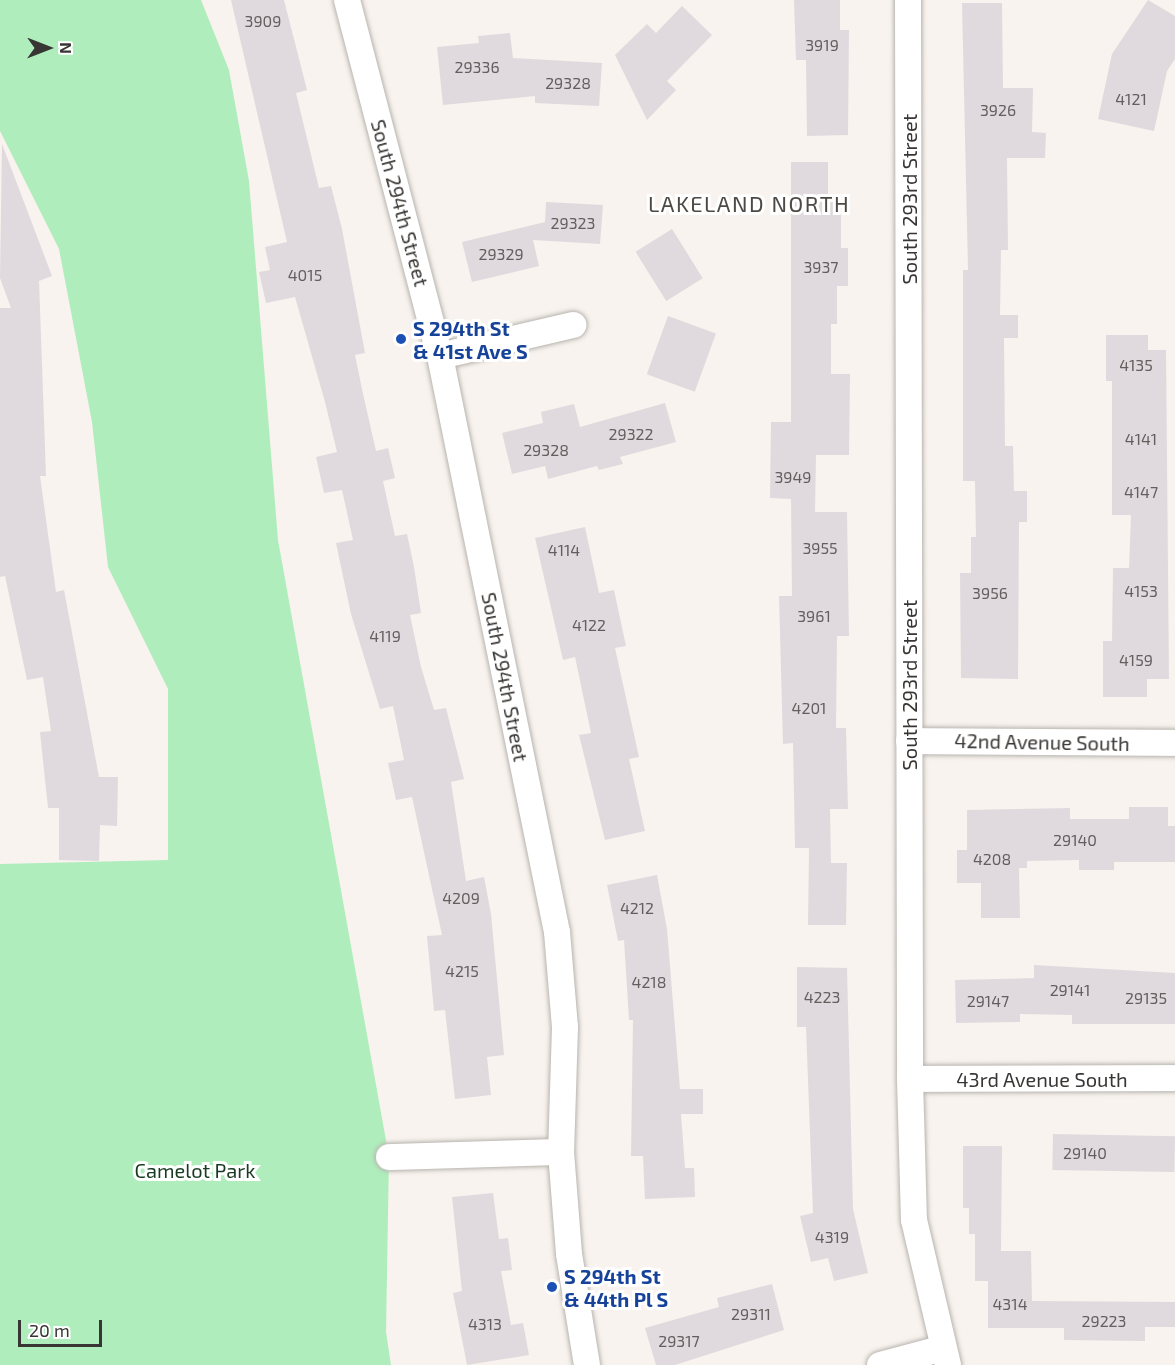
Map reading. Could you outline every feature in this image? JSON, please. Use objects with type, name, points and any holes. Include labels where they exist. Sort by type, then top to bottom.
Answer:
[{"type":"street","name":"South 294th Street","points":[[347,0],[440,356],[557,932],[565,1028],[561,1152],[569,1254],[587,1365]]},
{"type":"street","name":"South 293rd Street","points":[[908,0],[910,1079],[914,1220],[944,1357]]},
{"type":"street","points":[[440,356],[573,325]]},
{"type":"street","name":"42nd Avenue South","points":[[909,741],[1175,744]]},
{"type":"street","name":"43rd Avenue South","points":[[910,1079],[1175,1078]]},
{"type":"street","points":[[389,1157],[561,1152]]},
{"type":"street","points":[[880,1365],[944,1357]]},
{"type":"green space","name":"Camelot Park","points":[[0,0],[201,0],[229,70],[249,181],[278,540],[389,1157],[386,1332],[391,1365],[0,1365],[0,864],[168,860],[168,689],[108,567],[92,422],[59,249],[0,131]]},
{"type":"building","points":[[231,0],[284,0],[307,90],[296,93],[319,188],[331,186],[342,229],[365,353],[355,355],[363,394],[376,451],[388,448],[395,478],[383,481],[395,536],[407,534],[414,567],[421,613],[410,615],[421,667],[434,710],[446,708],[464,779],[451,782],[466,881],[484,877],[491,914],[504,1055],[487,1057],[491,1095],[455,1099],[445,1010],[434,1011],[427,936],[442,935],[412,797],[396,800],[388,763],[404,760],[393,706],[380,709],[351,614],[336,543],[353,540],[342,490],[324,493],[316,457],[337,452],[295,297],[266,303],[259,272],[270,270],[265,247],[287,242]]},
{"type":"building","points":[[794,0],[840,0],[840,30],[849,30],[848,135],[807,136],[806,60],[796,60]]},
{"type":"building","points":[[1148,0],[1175,16],[1175,59],[1167,71],[1154,131],[1098,119],[1112,54]]},
{"type":"building","points":[[962,3],[1002,3],[1003,88],[1033,88],[1032,132],[1046,133],[1045,158],[1007,158],[1008,250],[1001,250],[1000,315],[1018,315],[1018,338],[1004,338],[1005,446],[1013,446],[1014,491],[1027,491],[1027,522],[1019,522],[1018,679],[961,678],[960,573],[971,573],[971,537],[976,537],[975,481],[963,481],[963,270],[968,270]]},
{"type":"building","points":[[682,6],[712,35],[667,81],[676,90],[647,120],[615,55],[647,24],[656,33]]},
{"type":"building","points":[[510,33],[513,58],[602,63],[599,106],[535,103],[535,96],[443,105],[437,47],[479,43],[478,36]]},
{"type":"building","points":[[2,144],[52,276],[39,281],[46,476],[40,476],[56,592],[64,590],[99,777],[118,777],[117,826],[100,825],[99,861],[59,860],[59,808],[48,808],[40,732],[51,731],[43,677],[27,680],[5,576],[0,577],[0,308],[11,308],[0,278]]},
{"type":"building","points":[[791,162],[828,162],[828,202],[841,202],[841,248],[848,248],[848,286],[837,286],[837,324],[831,324],[831,374],[850,374],[849,455],[816,455],[815,512],[847,512],[849,636],[837,636],[836,728],[846,728],[848,809],[830,809],[831,863],[847,863],[846,925],[808,925],[809,848],[795,848],[793,743],[783,744],[779,596],[792,596],[791,499],[770,498],[771,422],[791,422]]},
{"type":"building","points":[[546,202],[603,205],[600,244],[533,240],[539,266],[472,282],[462,242],[545,222]]},
{"type":"building","points":[[672,229],[703,278],[666,301],[636,252]]},
{"type":"building","points":[[668,316],[716,333],[695,392],[647,374]]},
{"type":"building","points":[[1106,335],[1148,335],[1148,350],[1166,350],[1169,679],[1147,679],[1147,697],[1103,697],[1103,641],[1112,641],[1113,568],[1129,568],[1131,515],[1112,515],[1112,381],[1106,381]]},
{"type":"building","points":[[665,403],[676,442],[620,457],[623,464],[599,470],[597,466],[548,479],[545,466],[512,474],[502,433],[543,423],[541,412],[574,404],[580,427]]},
{"type":"building","points":[[585,527],[599,593],[614,590],[626,646],[615,648],[639,757],[629,759],[645,831],[605,840],[579,735],[591,733],[575,657],[563,660],[535,538]]},
{"type":"building","points":[[1129,807],[1168,807],[1168,826],[1175,826],[1175,862],[1114,862],[1114,870],[1079,870],[1079,860],[1027,861],[1027,868],[1019,868],[1020,918],[981,918],[981,883],[957,883],[957,850],[967,850],[967,810],[1070,808],[1070,819],[1129,819]]},
{"type":"building","points":[[657,875],[667,929],[680,1089],[703,1089],[703,1114],[681,1114],[685,1168],[694,1168],[695,1197],[645,1199],[643,1156],[631,1156],[633,1020],[629,1020],[624,940],[618,941],[607,885]]},
{"type":"building","points":[[1034,965],[1175,973],[1175,1024],[1072,1024],[1072,1015],[1020,1014],[1020,1022],[956,1023],[955,980],[1034,978]]},
{"type":"building","points":[[797,967],[847,968],[853,1209],[868,1273],[834,1281],[828,1258],[811,1262],[800,1216],[813,1213],[806,1027],[797,1027]]},
{"type":"building","points":[[1053,1134],[1175,1136],[1174,1172],[1052,1170]]},
{"type":"building","points":[[963,1146],[1002,1146],[1001,1251],[1031,1251],[1032,1301],[1175,1302],[1175,1327],[1145,1327],[1145,1341],[1064,1340],[1064,1328],[988,1328],[988,1281],[975,1281],[975,1234],[969,1234],[969,1208],[963,1208]]},
{"type":"building","points":[[493,1193],[499,1239],[508,1238],[512,1270],[501,1271],[511,1325],[523,1323],[529,1355],[467,1365],[453,1293],[462,1291],[452,1197]]},
{"type":"building","points":[[772,1284],[784,1330],[675,1365],[656,1365],[645,1328],[719,1307],[717,1298]]},
{"type":"place","name":"S 294th St & 41st Ave S","points":[[401,339]]},
{"type":"place","name":"S 294th St & 44th Pl S","points":[[552,1287]]},
{"type":"district","name":"LAKELAND NORTH","points":[[749,204]]}]
